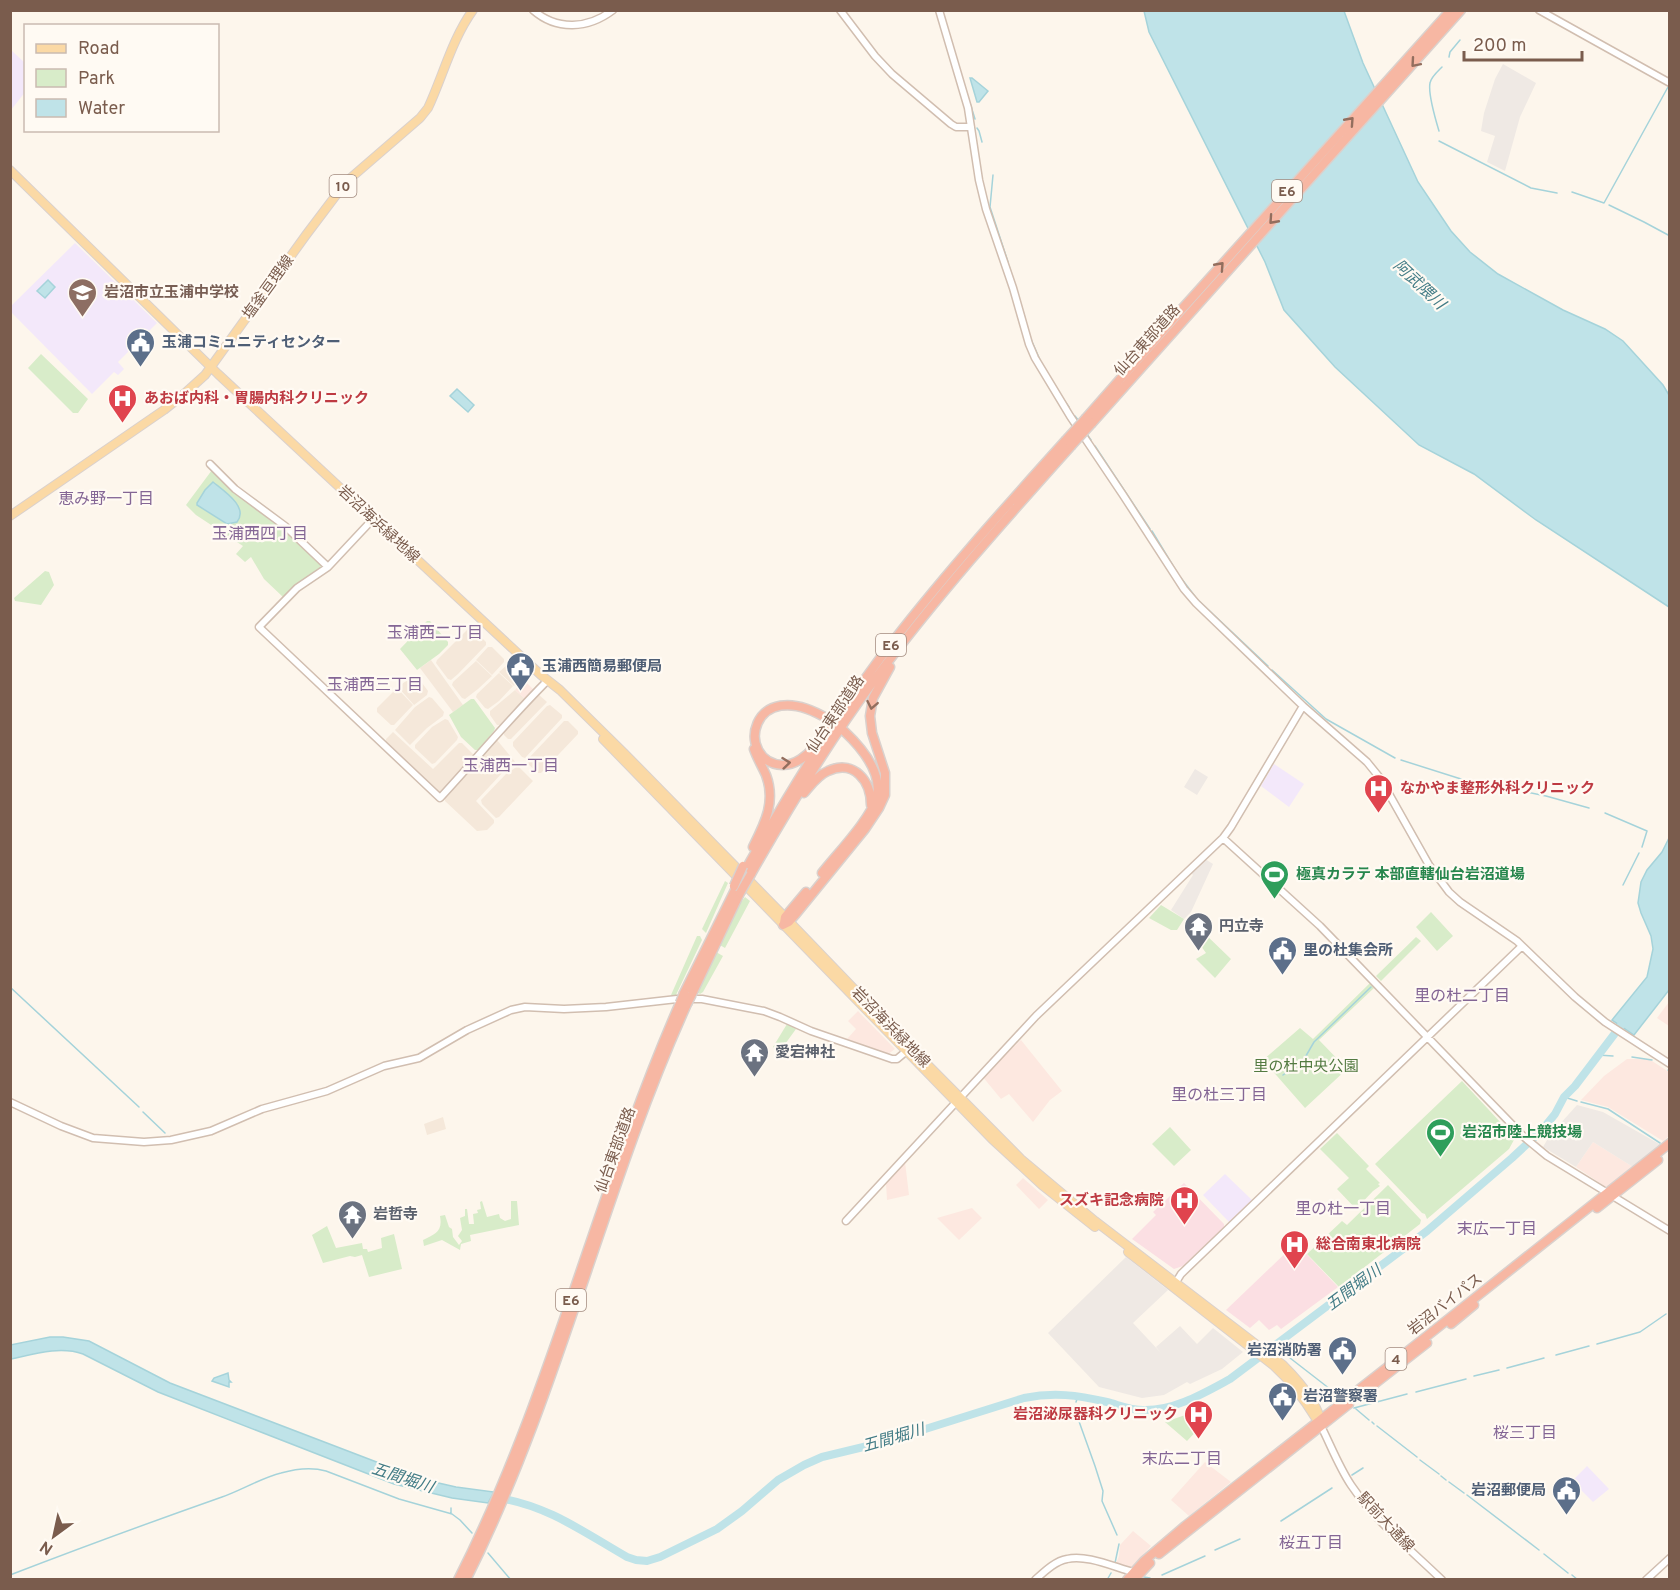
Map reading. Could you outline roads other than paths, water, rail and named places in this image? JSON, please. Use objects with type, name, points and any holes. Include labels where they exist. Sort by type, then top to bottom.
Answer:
[{"type":"highway","name":"仙台東部道路","points":[[747,870],[874,680],[948,586],[1068,444],[1451,10]]},
{"type":"highway","name":"仙台東部道路","points":[[1184,313],[1397,83],[1461,10]]},
{"type":"highway","name":"仙台東部道路","points":[[688,993],[717,925],[786,800],[821,745],[904,629],[987,528],[1068,444]]},
{"type":"highway","points":[[786,921],[876,814],[886,790],[886,779],[871,728],[870,710],[873,698],[888,670],[948,586]]},
{"type":"highway","points":[[747,870],[770,803],[769,785],[752,743],[752,727],[756,718],[770,705],[789,701],[808,705],[830,718],[800,707],[786,705],[768,710],[758,722],[755,732],[756,743],[764,757],[778,764],[793,764],[810,753],[871,667],[904,629]]},
{"type":"highway","points":[[786,921],[860,825],[877,797],[874,773],[862,751],[845,729],[864,748],[874,763],[880,780],[882,801]]},
{"type":"highway","points":[[747,870],[805,792],[826,772],[836,768],[847,768],[862,776],[870,791],[871,809]]},
{"type":"highway","name":"仙台東部道路","points":[[463,1577],[520,1452],[568,1328],[632,1131],[659,1070],[683,1004],[737,889]]},
{"type":"highway","name":"岩沼バイパス","points":[[1610,1194],[1670,1143]]},
{"type":"highway","name":"岩沼バイパス","points":[[1131,1577],[1320,1422],[1610,1194],[1670,1150]]},
{"type":"main road","name":"塩釜亘理線","points":[[10,516],[175,402],[194,386],[211,367],[346,182],[420,118],[428,108],[466,20],[473,10]]},
{"type":"main road","name":"岩沼海浜緑地線","points":[[10,170],[211,367],[547,681],[786,921],[958,1100],[992,1139],[1042,1185],[1271,1360],[1289,1379],[1320,1422]]},
{"type":"street","points":[[533,10],[547,20],[567,26],[587,24],[604,17],[613,10]]},
{"type":"street","points":[[840,10],[875,56],[901,82],[951,124],[956,127],[971,127]]},
{"type":"street","points":[[939,10],[968,108],[986,208],[1029,344],[1042,373],[1184,589],[1303,706],[1367,762],[1380,778],[1429,865],[1449,892],[1522,946],[1575,997],[1605,1022],[1670,1064]]},
{"type":"street","points":[[1539,10],[1670,83]]},
{"type":"street","points":[[210,464],[235,489],[285,526],[328,567]]},
{"type":"street","points":[[373,519],[328,567],[297,588],[259,627],[440,798],[547,681]]},
{"type":"street","points":[[846,1221],[1036,1016],[1223,838],[1232,827],[1303,706]]},
{"type":"street","points":[[1223,838],[1320,926],[1534,1146],[1670,1231]]},
{"type":"street","points":[[1175,1285],[1181,1274],[1522,946]]},
{"type":"street","points":[[10,1102],[93,1138],[144,1142],[171,1140],[211,1131],[262,1108],[327,1092],[377,1069],[423,1057],[467,1030],[511,1010],[525,1007],[586,1008],[677,999],[702,999],[773,1014],[811,1031],[892,1059],[897,1059],[908,1049]]},
{"type":"street","name":"駅前大通線","points":[[1320,1422],[1344,1473],[1363,1501],[1389,1530],[1442,1580]]},
{"type":"street","points":[[1035,1580],[1055,1564],[1067,1559],[1086,1558],[1131,1577]]},
{"type":"street","points":[[1646,1580],[1670,1558]]},
{"type":"water","name":"阿武隈川","points":[[1144,11],[1344,11],[1363,63],[1418,182],[1451,231],[1470,252],[1498,274],[1563,310],[1605,329],[1623,341],[1663,385],[1669,395],[1669,607],[1536,520],[1474,474],[1419,445],[1335,367],[1284,310],[1265,262],[1149,32]]},
{"type":"water","points":[[970,78],[988,91],[979,102],[977,102]]},
{"type":"water","points":[[48,280],[55,287],[45,298],[37,291]]},
{"type":"water","points":[[457,389],[474,405],[468,412],[450,396]]},
{"type":"water","points":[[213,482],[238,505],[240,516],[237,522],[227,524],[197,505],[205,490]]},
{"type":"water","points":[[1669,838],[1669,990],[1634,1035],[1612,1020],[1647,977],[1653,949],[1651,936],[1638,903],[1641,882]]},
{"type":"water","points":[[50,1337],[89,1341],[170,1383],[421,1479],[494,1492],[488,1503],[452,1498],[394,1484],[158,1392],[83,1354],[56,1351],[11,1359],[10,1345]]},
{"type":"water","points":[[228,1373],[231,1382],[229,1382],[229,1387],[212,1381],[214,1378]]},
{"type":"waterway","points":[[1449,57],[1450,52],[1460,40]]},
{"type":"waterway","points":[[1439,131],[1430,83],[1442,67]]},
{"type":"waterway","points":[[1572,192],[1604,203],[1668,87]]},
{"type":"waterway","points":[[970,103],[975,119]]},
{"type":"waterway","points":[[977,128],[982,142]]},
{"type":"waterway","points":[[1439,141],[1531,188],[1557,193]]},
{"type":"waterway","points":[[993,175],[990,207],[1008,262]]},
{"type":"waterway","points":[[1609,205],[1670,236]]},
{"type":"waterway","points":[[1009,266],[1025,318]]},
{"type":"waterway","points":[[1030,337],[1040,360]]},
{"type":"waterway","points":[[1059,393],[1069,407]]},
{"type":"waterway","points":[[1075,416],[1079,421]]},
{"type":"waterway","points":[[1086,433],[1091,440]]},
{"type":"waterway","points":[[1095,446],[1150,529]]},
{"type":"waterway","points":[[1152,531],[1178,574]]},
{"type":"waterway","points":[[1181,578],[1197,599],[1268,666]]},
{"type":"waterway","points":[[1272,670],[1326,719],[1395,758]]},
{"type":"waterway","points":[[1401,760],[1461,779],[1546,796],[1589,808]]},
{"type":"waterway","points":[[1605,813],[1647,831],[1642,847]]},
{"type":"waterway","points":[[1623,885],[1639,853]]},
{"type":"waterway","points":[[10,987],[139,1107]]},
{"type":"waterway","points":[[1283,1075],[1303,1061],[1314,1042],[1371,987]]},
{"type":"waterway","name":"五間堀川","points":[[498,1498],[549,1513],[627,1557],[647,1561],[717,1529],[778,1480],[822,1457],[884,1442],[1035,1396],[1075,1396],[1143,1410],[1166,1408],[1188,1400],[1230,1379],[1427,1231],[1512,1158],[1542,1130],[1555,1114],[1564,1097],[1622,1024]]},
{"type":"waterway","points":[[1598,1055],[1613,1056]]},
{"type":"waterway","points":[[1632,1057],[1652,1060]]},
{"type":"waterway","points":[[1564,1097],[1577,1101]]},
{"type":"waterway","points":[[1581,1102],[1608,1109],[1660,1143]]},
{"type":"waterway","points":[[143,1112],[165,1133]]},
{"type":"waterway","points":[[1597,1344],[1640,1332],[1666,1314]]},
{"type":"waterway","points":[[1275,1344],[1339,1396]]},
{"type":"waterway","points":[[1556,1355],[1589,1346]]},
{"type":"waterway","points":[[1507,1368],[1544,1358]]},
{"type":"waterway","points":[[1474,1376],[1499,1370]]},
{"type":"waterway","points":[[1416,1392],[1466,1379]]},
{"type":"waterway","points":[[1354,1408],[1407,1394]]},
{"type":"waterway","name":"五間堀川","points":[[1076,1402],[1078,1396]]},
{"type":"waterway","points":[[1075,1406],[1103,1491],[1102,1501],[1117,1535]]},
{"type":"waterway","points":[[1356,1409],[1369,1420]]},
{"type":"waterway","points":[[1377,1426],[1417,1457]]},
{"type":"waterway","points":[[1420,1460],[1439,1474]]},
{"type":"waterway","points":[[1352,1475],[1363,1468]]},
{"type":"waterway","points":[[10,1575],[292,1470],[326,1471],[399,1499],[452,1514],[472,1533]]},
{"type":"waterway","points":[[1441,1476],[1446,1480]]},
{"type":"waterway","points":[[1449,1482],[1464,1493]]},
{"type":"waterway","points":[[1281,1521],[1332,1488]]},
{"type":"waterway","points":[[1467,1495],[1539,1550]]},
{"type":"waterway","points":[[451,1508],[451,1513]]},
{"type":"waterway","points":[[1215,1550],[1240,1539]]},
{"type":"waterway","points":[[1115,1563],[1119,1544]]},
{"type":"waterway","points":[[488,1553],[511,1580]]},
{"type":"waterway","points":[[1544,1554],[1568,1573]]},
{"type":"waterway","points":[[1162,1575],[1205,1556]]},
{"type":"waterway","points":[[1107,1580],[1111,1573]]},
{"type":"waterway","points":[[1572,1575],[1578,1580]]},
{"type":"waterway","points":[[1144,1577],[1150,1578]]},
{"type":"place","name":"岩沼市立玉浦中学校","points":[[83,318]]},
{"type":"place","name":"玉浦コミュニティセンター","points":[[141,368]]},
{"type":"place","name":"あおば内科・胃腸内科クリニック","points":[[123,424]]},
{"type":"place","name":"玉浦西簡易郵便局","points":[[521,692]]},
{"type":"place","name":"なかやま整形外科クリニック","points":[[1379,814]]},
{"type":"place","name":"極真カラテ 本部直轄仙台岩沼道場","points":[[1275,900]]},
{"type":"place","name":"円立寺","points":[[1198,952]]},
{"type":"place","name":"里の杜集会所","points":[[1282,976]]},
{"type":"place","name":"愛宕神社","points":[[754,1078]]},
{"type":"place","name":"岩沼市陸上競技場","points":[[1441,1158]]},
{"type":"place","name":"スズキ記念病院","points":[[1185,1226]]},
{"type":"place","name":"岩哲寺","points":[[352,1240]]},
{"type":"place","name":"総合南東北病院","points":[[1295,1270]]},
{"type":"place","name":"岩沼消防署","points":[[1343,1376]]},
{"type":"place","name":"岩沼警察署","points":[[1282,1422]]},
{"type":"place","name":"岩沼泌尿器科クリニック","points":[[1199,1440]]},
{"type":"place","name":"岩沼郵便局","points":[[1567,1516]]},
{"type":"district","name":"恵み野一丁目","points":[[106,498]]},
{"type":"district","name":"玉浦西四丁目","points":[[260,533]]},
{"type":"district","name":"玉浦西二丁目","points":[[435,632]]},
{"type":"district","name":"玉浦西三丁目","points":[[375,684]]},
{"type":"district","name":"玉浦西一丁目","points":[[511,765]]},
{"type":"district","name":"里の杜二丁目","points":[[1462,995]]},
{"type":"district","name":"里の杜三丁目","points":[[1219,1094]]},
{"type":"district","name":"里の杜一丁目","points":[[1343,1208]]},
{"type":"district","name":"末広一丁目","points":[[1497,1228]]},
{"type":"district","name":"桜三丁目","points":[[1525,1432]]},
{"type":"district","name":"末広二丁目","points":[[1182,1458]]},
{"type":"district","name":"桜五丁目","points":[[1311,1542]]},
{"type":"park label","name":"里の杜中央公園","points":[[1306,1066]]}]
